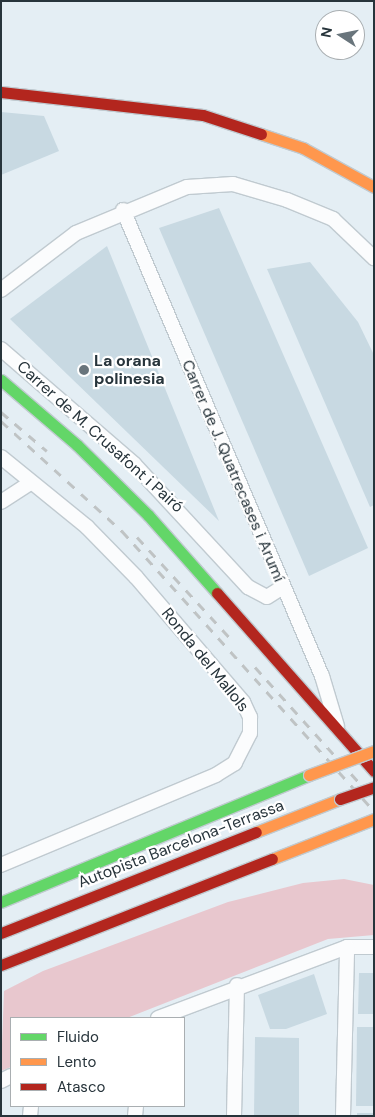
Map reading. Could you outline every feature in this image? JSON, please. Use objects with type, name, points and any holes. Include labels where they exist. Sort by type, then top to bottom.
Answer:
[{"type":"main road","points":[[1,92],[122,102],[212,117],[303,148],[374,187]]},
{"type":"main road","points":[[1,380],[77,445],[148,515],[374,771]]},
{"type":"main road","points":[[357,757],[374,743]]},
{"type":"main road","points":[[1,902],[309,775],[374,751]]},
{"type":"main road","name":"Autopista Barcelona-Terrassa","points":[[1,933],[374,787]]},
{"type":"main road","points":[[1,965],[374,819]]},
{"type":"street","points":[[1,290],[76,233],[123,210],[187,187],[233,184],[333,219],[374,258]]},
{"type":"street","name":"Carrer de J. Quatrecases i Arumí","points":[[123,210],[322,676],[340,733]]},
{"type":"street","name":"Carrer de M. Crusafont i Pairó","points":[[1,349],[134,464],[248,588],[267,597],[283,587]]},
{"type":"street","name":"Ronda del Mallols","points":[[1,457],[30,483],[86,527],[136,577],[243,702],[250,716],[250,733],[239,758],[216,775],[1,865]]},
{"type":"street","points":[[1,502],[30,483]]},
{"type":"street","points":[[160,1017],[237,985],[347,947],[374,947]]},
{"type":"street","points":[[343,1116],[347,947]]},
{"type":"street","points":[[234,1116],[237,985]]},
{"type":"shaded area","points":[[344,879],[374,885],[374,935],[328,939],[130,1017],[10,1017],[10,1067],[1,1071],[4,991],[43,971],[228,902],[303,883]]},
{"type":"building","points":[[1,112],[44,116],[59,151],[1,175]]},
{"type":"building","points":[[219,208],[368,548],[309,576],[159,228]]},
{"type":"building","points":[[107,246],[219,521],[10,319]]},
{"type":"building","points":[[310,262],[358,322],[374,355],[374,505],[370,507],[267,269]]},
{"type":"building","points":[[359,973],[374,973],[374,1014],[358,1014]]},
{"type":"building","points":[[314,974],[327,1014],[286,1029],[270,1029],[258,995]]},
{"type":"building","points":[[357,1027],[374,1027],[374,1106],[356,1106]]},
{"type":"building","points":[[255,1037],[299,1038],[299,1116],[254,1116]]},
{"type":"building","points":[[357,1113],[374,1113],[374,1116],[357,1116]]},
{"type":"railway","points":[[1,412],[47,451]]},
{"type":"railway","points":[[1,421],[122,531],[374,811]]},
{"type":"railway","points":[[137,537],[229,637]]},
{"type":"railway","points":[[255,667],[374,799]]},
{"type":"traffic: fast","points":[[1,380],[77,445],[148,515],[217,593]]},
{"type":"traffic: fast","points":[[1,902],[309,775]]},
{"type":"traffic: slow","points":[[261,134],[303,148],[374,187]]},
{"type":"traffic: slow","points":[[309,775],[374,751]]},
{"type":"traffic: slow","points":[[256,832],[340,799]]},
{"type":"traffic: slow","points":[[272,859],[374,819]]},
{"type":"traffic: jam","points":[[1,92],[203,115],[261,134]]},
{"type":"traffic: jam","points":[[217,593],[374,771]]},
{"type":"traffic: jam","points":[[340,799],[374,787]]},
{"type":"traffic: jam","points":[[1,933],[256,832]]},
{"type":"traffic: jam","points":[[1,965],[272,859]]},
{"type":"place","name":"La orana polinesia","points":[[84,370]]}]
